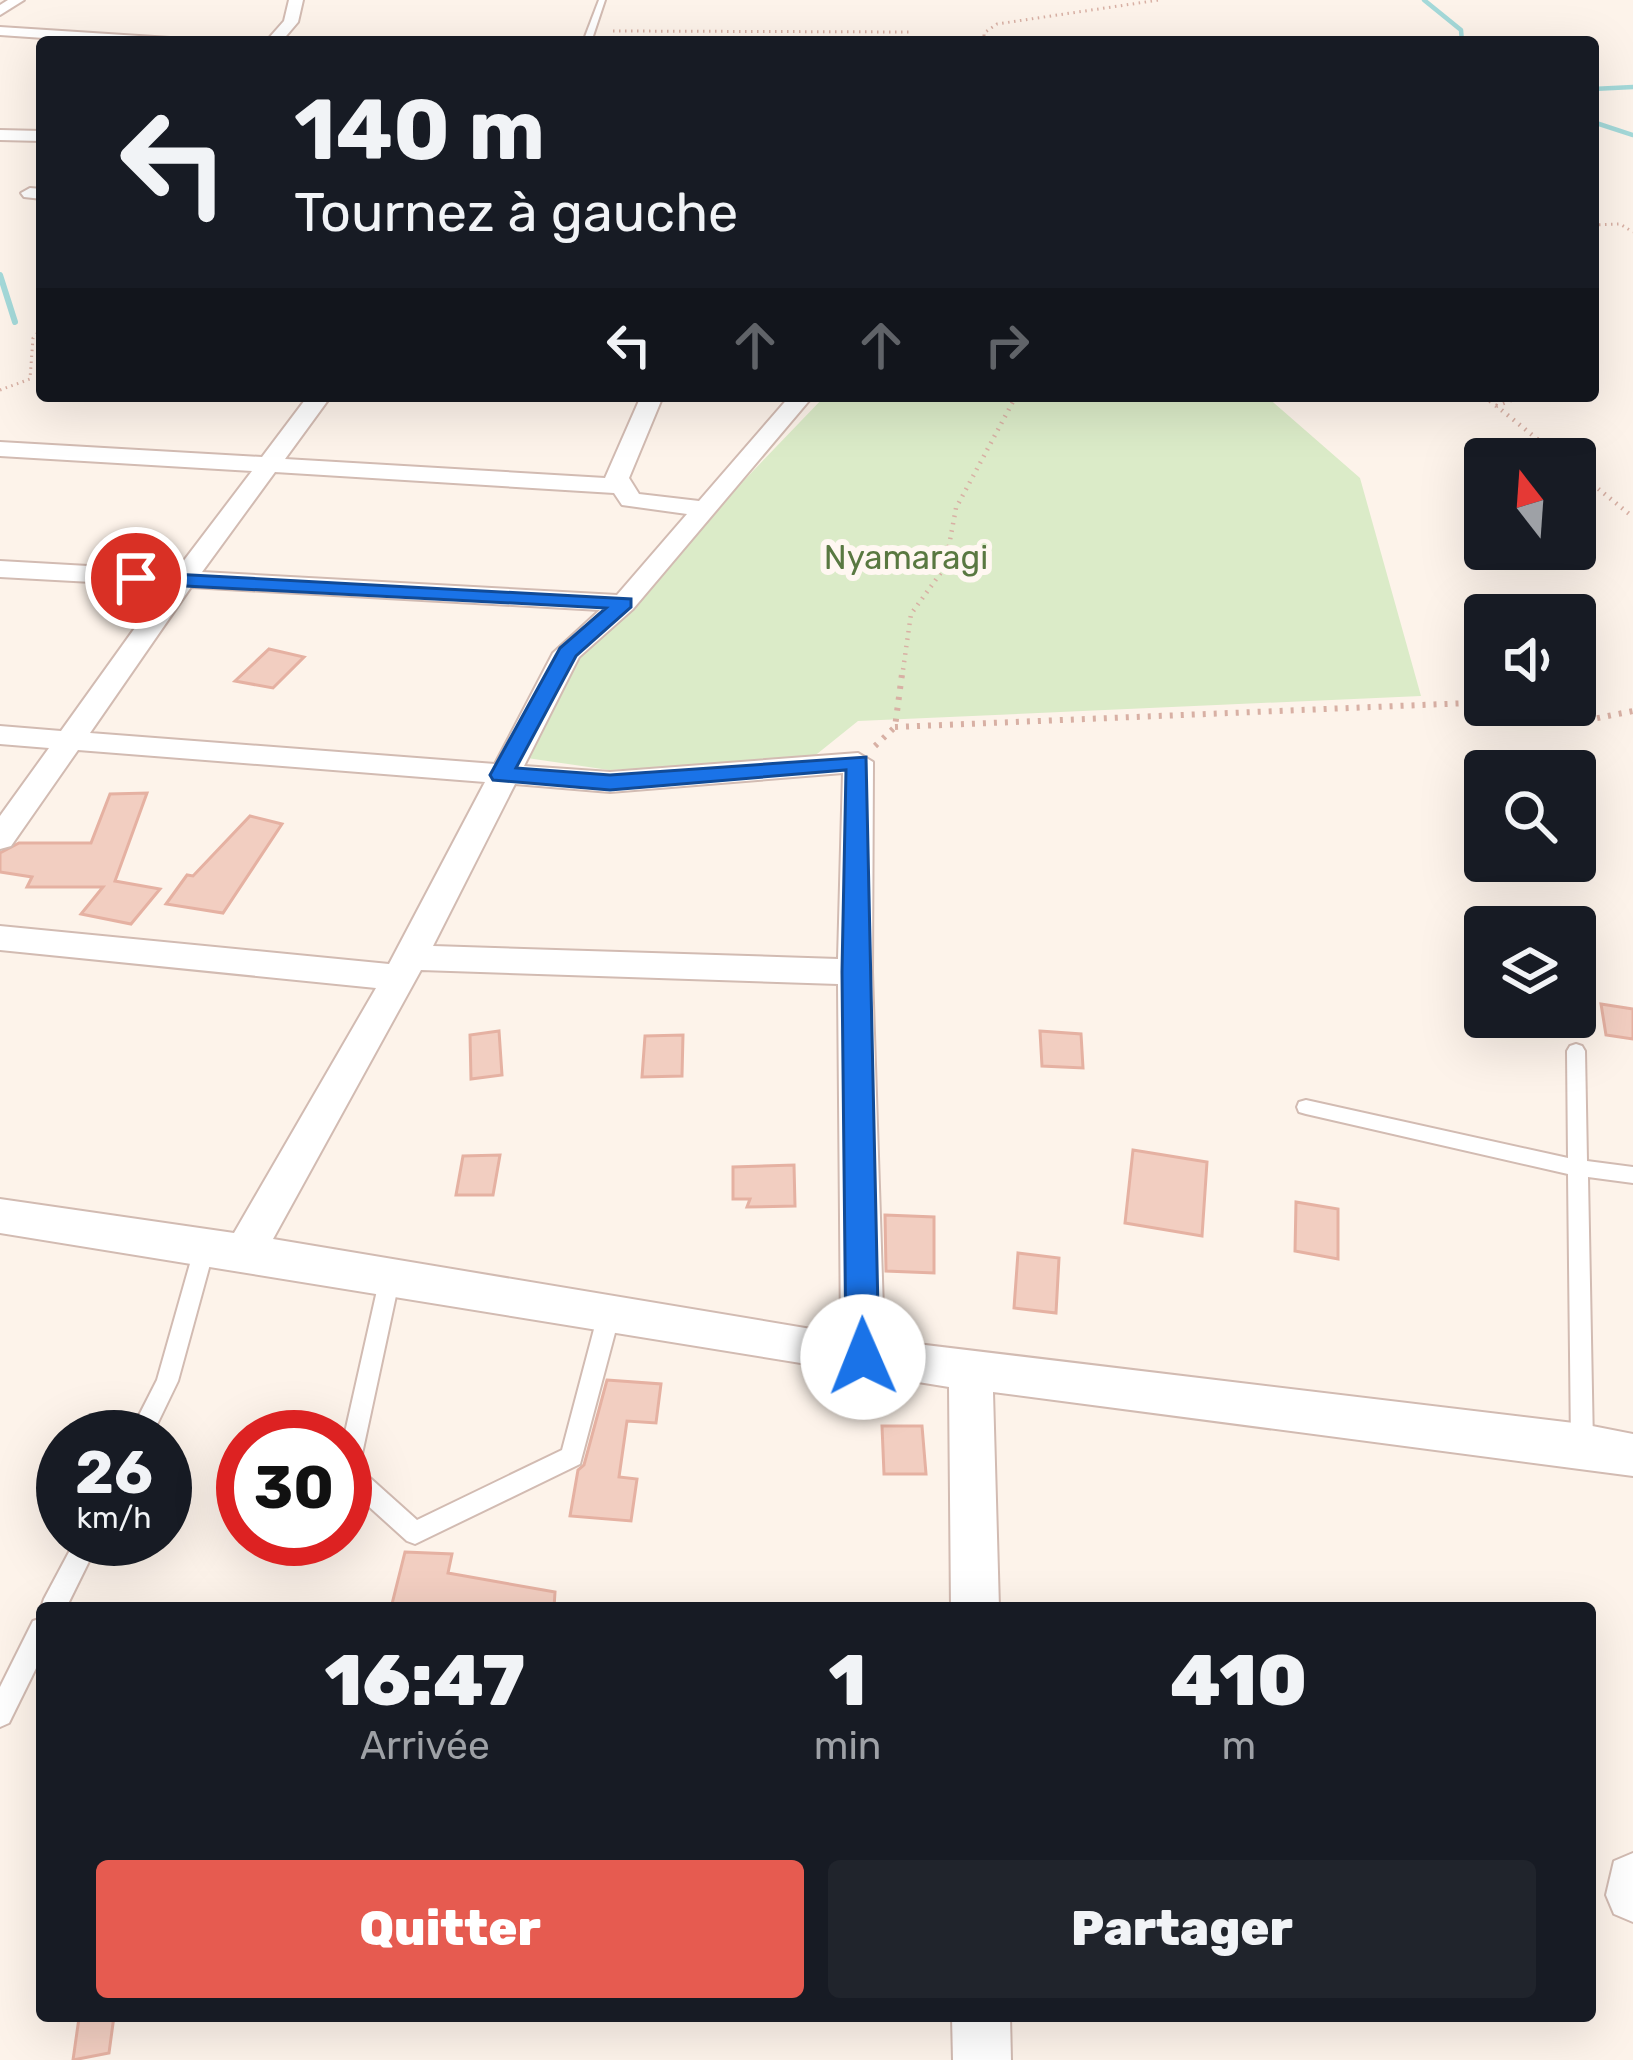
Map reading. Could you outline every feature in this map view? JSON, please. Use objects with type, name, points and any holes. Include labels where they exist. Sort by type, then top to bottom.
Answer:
[{"type":"street","points":[[0,11],[16,0]]},
{"type":"street","points":[[278,36],[291,22],[296,0]]},
{"type":"street","points":[[0,31],[77,36]]},
{"type":"street","points":[[0,135],[36,136]]},
{"type":"street","points":[[0,839],[181,582],[316,402]]},
{"type":"street","points":[[649,402],[617,478],[632,500],[707,509]]},
{"type":"street","points":[[225,1249],[404,968],[567,652],[624,603],[797,402]]},
{"type":"street","points":[[0,448],[623,486]]},
{"type":"street","points":[[0,568],[181,582],[624,603]]},
{"type":"street","points":[[0,735],[610,782],[857,762],[855,972],[863,1357]]},
{"type":"street","points":[[0,938],[404,968],[855,972]]},
{"type":"street","points":[[0,1216],[225,1249],[863,1357],[1633,1455]]},
{"type":"street","points":[[970,1372],[974,1602]]},
{"type":"street","points":[[1633,1880],[1633,1895]]},
{"type":"street","points":[[981,2022],[982,2060]]},
{"type":"lane","points":[[589,36],[602,0]]},
{"type":"lane","points":[[1576,1051],[1582,1445]]},
{"type":"lane","points":[[1306,1107],[1577,1168],[1633,1174]]},
{"type":"lane","points":[[152,1410],[225,1249]]},
{"type":"lane","points":[[390,1277],[347,1472],[415,1533],[572,1457],[609,1314]]},
{"type":"lane","points":[[56,1602],[74,1566]]},
{"type":"lane","points":[[0,1714],[36,1642]]},
{"type":"path","points":[[984,36],[998,24],[1035,17],[1090,16],[1159,0]]},
{"type":"path","points":[[591,31],[913,32]]},
{"type":"path","points":[[843,31],[844,36]]},
{"type":"path","points":[[1599,225],[1620,224],[1633,232]]},
{"type":"path","points":[[0,390],[30,379],[36,334]]},
{"type":"path","points":[[857,762],[895,727],[911,614],[945,566],[956,508],[1013,402]]},
{"type":"path","points":[[1491,402],[1536,438]]},
{"type":"path","points":[[1496,406],[1506,402]]},
{"type":"path","points":[[1596,487],[1633,517]]},
{"type":"path","points":[[895,727],[1469,703],[1588,720],[1633,711]]},
{"type":"green space","name":"Nyamaragi","points":[[819,402],[1273,402],[1360,478],[1421,696],[858,721],[807,762],[609,770],[527,758],[584,647]]},
{"type":"building","points":[[269,649],[304,657],[273,688],[235,681]]},
{"type":"building","points":[[147,793],[115,881],[160,889],[131,924],[81,914],[103,887],[27,887],[32,877],[0,872],[0,853],[19,843],[91,843],[110,794]]},
{"type":"building","points":[[250,816],[282,824],[223,913],[166,904],[187,875],[193,876]]},
{"type":"building","points":[[1601,1004],[1633,1009],[1633,1039],[1606,1035]]},
{"type":"building","points":[[499,1031],[502,1075],[471,1079],[470,1035]]},
{"type":"building","points":[[1040,1031],[1081,1034],[1083,1068],[1042,1066]]},
{"type":"building","points":[[683,1035],[682,1076],[642,1077],[645,1036]]},
{"type":"building","points":[[1133,1150],[1207,1162],[1202,1236],[1125,1223]]},
{"type":"building","points":[[500,1155],[493,1195],[456,1195],[463,1156]]},
{"type":"building","points":[[794,1165],[795,1206],[747,1207],[750,1199],[733,1199],[733,1167]]},
{"type":"building","points":[[1296,1202],[1338,1209],[1338,1259],[1295,1251]]},
{"type":"building","points":[[885,1215],[934,1217],[934,1273],[886,1271]]},
{"type":"building","points":[[1018,1253],[1059,1258],[1056,1313],[1014,1308]]},
{"type":"building","points":[[607,1380],[661,1384],[656,1423],[627,1421],[619,1477],[637,1479],[631,1521],[570,1516],[578,1470],[584,1465]]},
{"type":"building","points":[[882,1426],[922,1426],[926,1474],[884,1474]]},
{"type":"building","points":[[405,1552],[452,1554],[448,1573],[555,1592],[554,1602],[392,1602]]},
{"type":"building","points":[[78,2022],[113,2022],[109,2053],[73,2060]]},
{"type":"waterway","points":[[1424,0],[1461,30],[1462,36]]},
{"type":"waterway","points":[[1599,89],[1633,87]]},
{"type":"waterway","points":[[1599,124],[1633,135]]},
{"type":"waterway","points":[[0,275],[15,322]]},
{"type":"route","points":[[136,578],[624,603],[567,652],[502,775],[610,782],[857,762],[855,972],[863,1357]]}]
